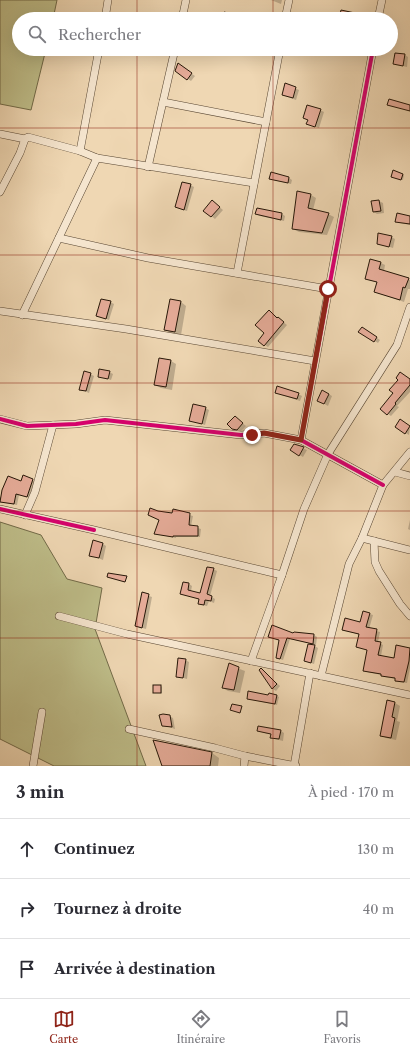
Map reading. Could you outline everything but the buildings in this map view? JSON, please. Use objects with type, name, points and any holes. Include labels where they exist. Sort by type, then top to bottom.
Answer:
[{"type":"street","points":[[106,12],[108,0]]},
{"type":"street","points":[[183,12],[186,0]]},
{"type":"street","points":[[286,12],[289,0]]},
{"type":"street","points":[[379,12],[382,0]]},
{"type":"street","points":[[80,151],[98,56]]},
{"type":"street","points":[[148,167],[173,56]]},
{"type":"street","points":[[237,273],[279,56]]},
{"type":"street","points":[[301,440],[372,56]]},
{"type":"street","points":[[163,102],[266,122]]},
{"type":"street","points":[[0,134],[25,139],[28,137],[80,151],[97,158],[254,183]]},
{"type":"street","points":[[0,192],[20,153],[25,139]]},
{"type":"street","points":[[22,314],[97,158]]},
{"type":"street","points":[[59,238],[148,258],[328,289]]},
{"type":"street","points":[[251,661],[304,509],[328,454],[397,345],[410,307]]},
{"type":"street","points":[[0,311],[126,329],[315,361]]},
{"type":"street","points":[[0,419],[27,426],[105,420],[241,435],[264,433],[301,440],[384,485]]},
{"type":"street","points":[[25,515],[35,492],[53,425]]},
{"type":"street","points":[[321,676],[349,564],[362,538],[384,485],[410,452]]},
{"type":"street","points":[[395,472],[410,476]]},
{"type":"street","points":[[0,509],[282,575]]},
{"type":"street","points":[[362,538],[410,550]]},
{"type":"street","points":[[374,541],[375,562],[379,571],[400,604],[410,616]]},
{"type":"street","points":[[60,616],[127,634],[410,695]]},
{"type":"street","points":[[129,729],[295,766],[310,674]]},
{"type":"street","points":[[32,766],[42,712]]},
{"type":"street","points":[[244,766],[245,756]]},
{"type":"shaded area","points":[[0,0],[57,0],[54,12],[12,12],[12,56],[44,56],[31,110],[0,104]]},
{"type":"shaded area","points":[[0,522],[41,535],[67,579],[102,588],[95,629],[146,766],[54,766],[0,739]]},
{"type":"cycle path","points":[[301,440],[372,56]]},
{"type":"cycle path","points":[[0,419],[27,426],[76,424],[105,420],[241,435],[264,433],[301,440],[383,485]]},
{"type":"cycle path","points":[[0,509],[94,530]]},
{"type":"route","points":[[252,435],[264,433],[301,440],[328,289]]}]
